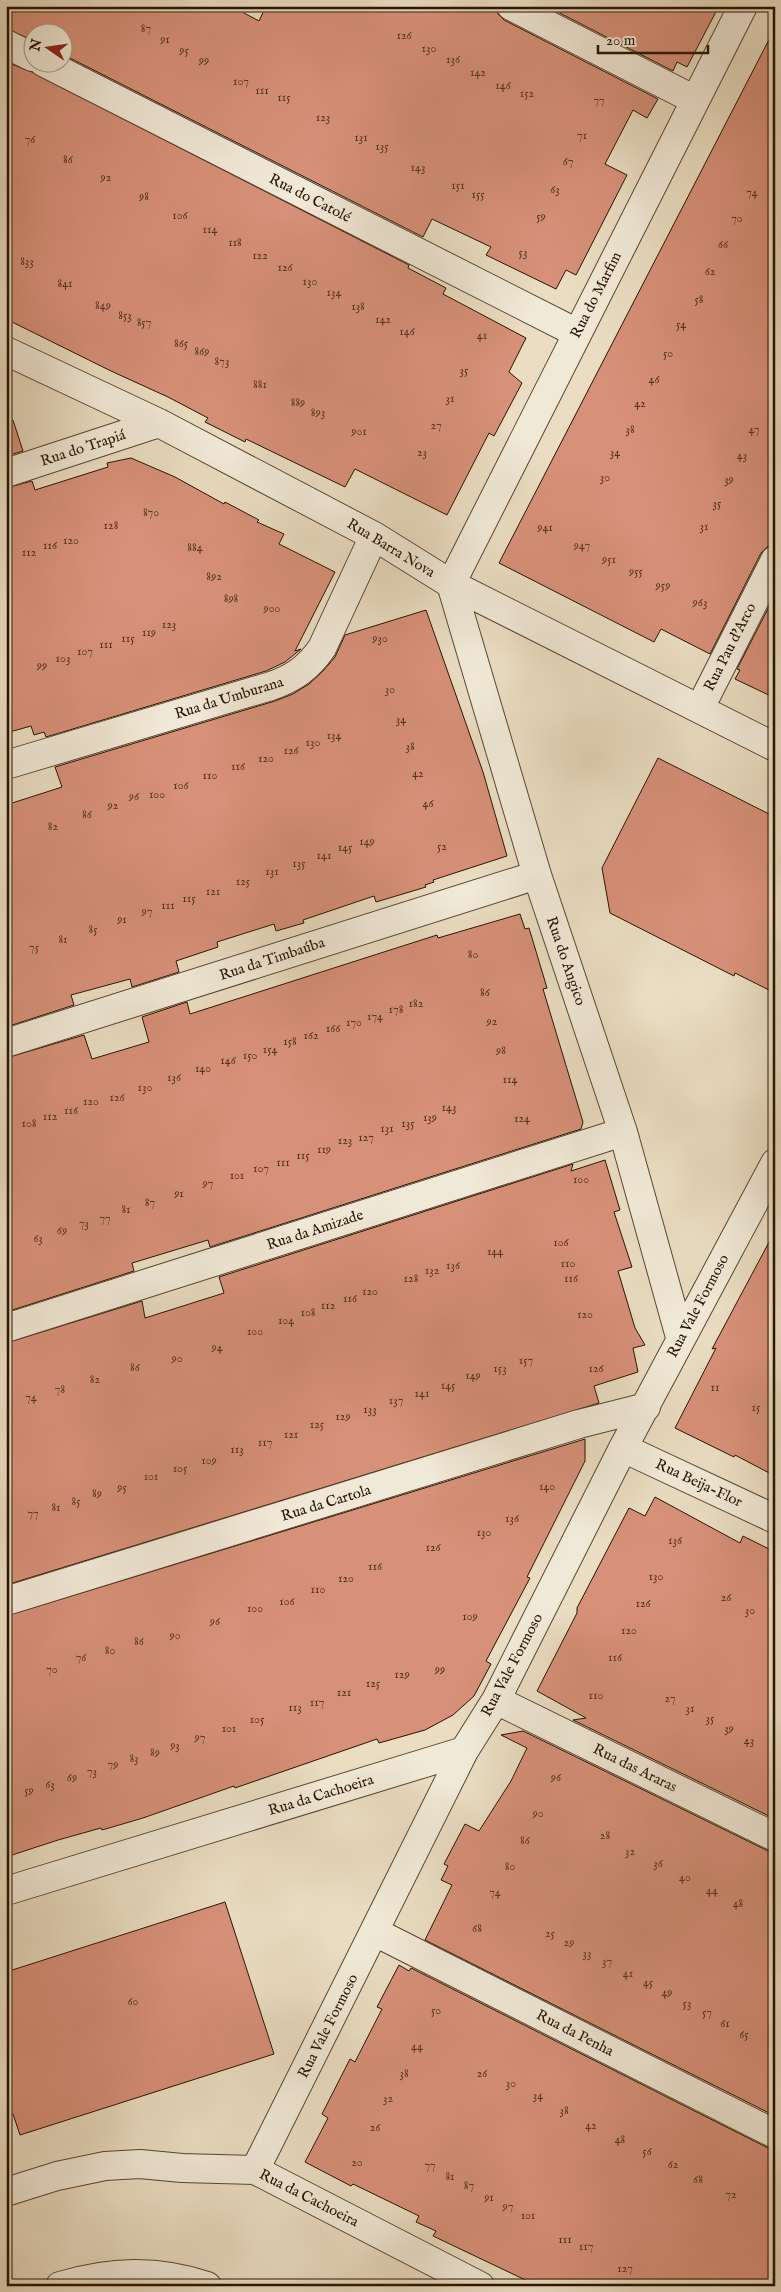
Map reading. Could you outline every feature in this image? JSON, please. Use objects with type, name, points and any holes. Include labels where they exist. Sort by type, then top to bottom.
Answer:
[{"type":"street","points":[[510,6],[695,100]]},
{"type":"street","name":"Rua do Marfim","points":[[452,584],[743,6]]},
{"type":"street","points":[[6,44],[22,52]]},
{"type":"street","name":"Rua do Catolé","points":[[64,72],[577,333]]},
{"type":"street","name":"Rua Barra Nova","points":[[6,351],[159,423],[374,536],[452,584],[775,747]]},
{"type":"street","name":"Rua do Trapiá","points":[[6,473],[159,423]]},
{"type":"street","name":"Rua da Umburana","points":[[6,765],[278,683],[300,673],[313,662],[322,648],[374,536]]},
{"type":"street","name":"Rua Pau d'Arco","points":[[700,708],[775,560]]},
{"type":"street","name":"Rua do Angico","points":[[452,584],[537,875],[623,1132],[680,1337]]},
{"type":"street","name":"Rua da Timbaúba","points":[[6,1043],[537,875]]},
{"type":"street","name":"Rua da Amizade","points":[[6,1328],[623,1132]]},
{"type":"street","name":"Rua Vale Formoso","points":[[255,2170],[464,1751],[496,1700],[680,1337],[775,1163]]},
{"type":"street","name":"Rua da Cartola","points":[[6,1601],[569,1427],[646,1407]]},
{"type":"street","name":"Rua Beija-Flor","points":[[623,1448],[775,1519]]},
{"type":"street","name":"Rua das Araras","points":[[496,1700],[775,1837]]},
{"type":"street","name":"Rua da Cachoeira","points":[[6,1891],[464,1751]]},
{"type":"street","name":"Rua da Penha","points":[[375,1932],[775,2134]]},
{"type":"street","name":"Rua da Cachoeira","points":[[6,2192],[57,2176],[106,2166],[140,2164],[182,2168],[255,2170],[480,2286]]},
{"type":"street","points":[[60,2286],[86,2278],[136,2272],[191,2280],[207,2286]]},
{"type":"building","points":[[6,6],[231,6],[259,21],[266,6],[495,6],[498,14],[504,20],[658,99],[647,118],[633,110],[605,164],[627,175],[576,275],[566,270],[556,289],[486,255],[491,247],[432,219],[423,237],[72,59],[72,22],[22,22],[22,36],[6,29]]},
{"type":"building","points":[[546,6],[719,6],[687,67],[677,62],[673,71]]},
{"type":"building","points":[[775,28],[775,544],[767,547],[761,553],[710,654],[661,629],[654,642],[499,563]]},
{"type":"building","points":[[6,62],[22,68],[22,72],[32,72],[409,265],[408,268],[446,288],[443,294],[526,338],[509,372],[522,383],[494,436],[489,433],[447,515],[355,469],[345,487],[246,439],[245,442],[205,422],[208,418],[168,397],[6,319]]},
{"type":"building","points":[[13,420],[23,451],[6,456],[6,421]]},
{"type":"building","points":[[131,458],[175,477],[224,504],[225,502],[259,520],[257,522],[284,534],[279,544],[335,572],[295,651],[301,649],[285,662],[266,671],[46,737],[44,732],[34,735],[31,726],[6,733],[6,488],[32,481],[35,490],[108,467],[107,463]]},
{"type":"building","points":[[775,595],[775,698],[735,679],[740,670],[737,669]]},
{"type":"building","points":[[426,610],[483,772],[507,856],[433,880],[434,882],[425,885],[426,887],[376,902],[374,896],[303,920],[304,923],[276,931],[274,924],[217,942],[218,947],[176,961],[179,972],[132,987],[130,979],[71,995],[74,1005],[6,1027],[6,805],[62,787],[55,767],[293,694],[309,684],[323,671],[335,657],[345,635]]},
{"type":"building","points":[[658,758],[775,817],[775,993],[735,973],[734,976],[610,913],[602,868]]},
{"type":"building","points":[[520,914],[525,929],[529,928],[547,988],[543,989],[583,1122],[581,1129],[210,1247],[208,1240],[132,1263],[134,1271],[6,1312],[6,1058],[84,1035],[92,1059],[149,1042],[142,1017],[187,1002],[190,1014],[437,935],[438,938]]},
{"type":"building","points":[[605,1160],[620,1210],[614,1212],[632,1267],[618,1271],[635,1328],[645,1345],[633,1348],[638,1372],[594,1386],[599,1403],[6,1585],[6,1343],[142,1301],[145,1318],[224,1293],[219,1277],[573,1164],[571,1171]]},
{"type":"building","points":[[775,1231],[775,1476],[735,1455],[734,1457],[675,1428],[716,1348],[712,1349]]},
{"type":"building","points":[[585,1439],[585,1461],[527,1577],[530,1578],[486,1661],[491,1664],[474,1696],[453,1715],[425,1730],[379,1743],[377,1739],[143,1818],[58,1840],[6,1857],[6,1616]]},
{"type":"building","points":[[655,1497],[740,1543],[743,1536],[775,1552],[775,1819],[573,1720],[586,1718],[537,1691],[577,1613],[577,1608],[629,1508],[645,1516]]},
{"type":"building","points":[[523,1731],[768,1851],[775,1852],[775,2116],[425,1940],[452,1885],[441,1880],[448,1866],[444,1864],[465,1824],[479,1831],[511,1781],[527,1748],[501,1735]]},
{"type":"building","points":[[225,1902],[274,2054],[20,2135],[13,2114],[6,2116],[6,1972]]},
{"type":"building","points":[[399,1965],[409,1971],[411,1968],[768,2148],[775,2149],[775,2273],[764,2286],[538,2286],[433,2236],[436,2231],[416,2222],[419,2216],[353,2184],[351,2186],[305,2162],[328,2118],[322,2114],[350,2059],[355,2062],[382,2009],[377,2007]]}]
